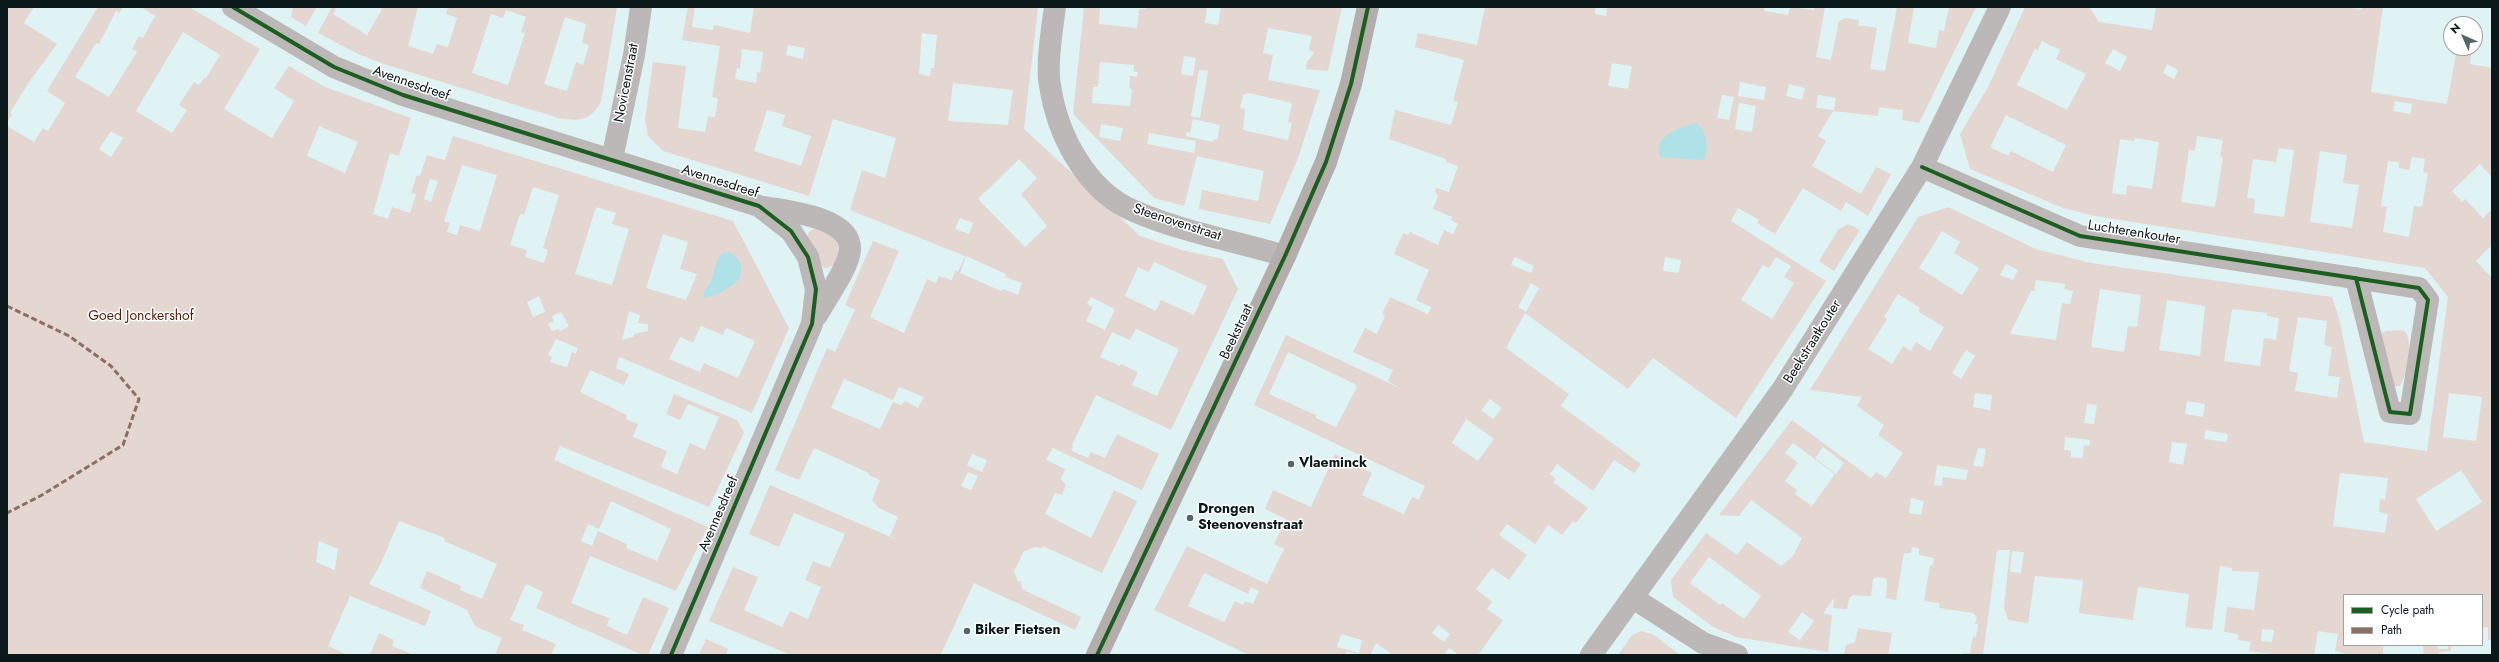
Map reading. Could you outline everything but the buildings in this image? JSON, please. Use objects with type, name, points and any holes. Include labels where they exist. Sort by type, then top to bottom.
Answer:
[{"type":"street","name":"Avennesdreef","points":[[233,7],[334,67],[403,95],[759,206],[818,218],[838,228],[847,238],[850,250],[845,265],[812,324],[671,655]]},
{"type":"street","name":"Novicenstraat","points":[[612,159],[634,55],[641,7]]},
{"type":"street","name":"Steenovenstraat","points":[[1054,7],[1049,84],[1058,121],[1072,152],[1092,179],[1110,195],[1132,211],[1285,256]]},
{"type":"street","name":"Beekstraat","points":[[1097,655],[1285,256],[1326,162],[1351,84],[1368,7]]},
{"type":"street","name":"Beekstraatkouter","points":[[1591,655],[1782,390],[1922,167],[2000,7]]},
{"type":"street","name":"Luchterenkouter","points":[[1922,167],[2080,236],[2356,278],[2419,288],[2428,300],[2410,414],[2390,412],[2356,278]]},
{"type":"street","name":"Avennesdreef","points":[[759,206],[791,231],[808,257],[816,289],[812,324]]},
{"type":"street","points":[[1633,598],[1703,643],[1737,655]]},
{"type":"green space","points":[[7,7],[34,7],[24,23],[57,44],[29,82],[10,113],[12,115],[7,122]]},
{"type":"green space","name":"Goed Jonckershof","points":[[98,7],[123,7],[119,13],[116,11],[99,44],[96,43],[75,77],[109,97],[137,52],[132,49],[139,36],[143,38],[155,16],[141,7],[189,7],[260,49],[224,109],[272,138],[294,101],[274,88],[289,66],[325,87],[411,118],[399,156],[390,153],[373,214],[388,219],[392,207],[410,213],[416,194],[411,193],[417,175],[420,176],[427,155],[445,160],[453,136],[733,221],[789,328],[752,413],[617,356],[619,358],[616,368],[629,374],[624,385],[590,370],[580,392],[627,415],[626,419],[638,424],[633,437],[667,451],[661,467],[677,474],[690,443],[705,450],[719,417],[688,404],[680,420],[666,414],[674,394],[737,420],[744,433],[709,507],[560,446],[554,460],[708,527],[676,591],[590,556],[571,603],[609,618],[607,626],[627,635],[643,597],[669,608],[648,655],[642,655],[536,608],[543,592],[526,584],[510,620],[524,625],[522,630],[556,644],[551,655],[495,655],[502,638],[475,626],[467,610],[420,588],[427,571],[461,586],[460,590],[482,599],[497,564],[444,541],[445,538],[399,521],[381,563],[369,584],[431,611],[425,626],[350,596],[328,646],[348,655],[7,655],[7,126],[34,142],[43,128],[48,131],[65,103],[47,91]],"holes":[[[183,32],[220,55],[206,78],[204,78],[199,85],[194,82],[179,105],[187,110],[172,133],[136,111]],[[319,126],[358,142],[345,173],[307,156]],[[111,131],[123,138],[111,157],[99,149]],[[462,165],[497,175],[480,231],[460,225],[457,235],[447,232],[450,223],[444,221]],[[430,179],[438,181],[431,202],[424,199]],[[533,187],[559,195],[543,248],[548,250],[544,263],[525,257],[527,250],[510,245],[520,214],[524,215]],[[596,207],[616,213],[612,224],[629,229],[612,285],[575,274]],[[663,234],[688,242],[680,269],[697,274],[686,300],[646,288]],[[539,296],[545,312],[533,317],[527,302]],[[629,311],[640,315],[638,323],[648,324],[648,331],[634,334],[633,337],[622,340]],[[561,312],[569,326],[560,331],[558,329],[552,331],[548,324],[554,321],[552,316]],[[701,326],[723,335],[726,328],[755,341],[738,378],[704,363],[700,372],[669,359],[680,337],[693,343]],[[556,339],[578,348],[576,354],[572,352],[567,367],[550,362],[552,357],[548,355]],[[611,501],[671,529],[657,561],[626,548],[627,544],[598,531],[592,546],[581,541],[588,524],[599,529]],[[319,541],[338,549],[335,570],[316,562]]]},
{"type":"green space","points":[[293,7],[317,7],[306,26],[291,17]]},
{"type":"green space","points":[[332,7],[337,7],[333,14],[367,35],[382,9],[379,7],[418,7],[408,46],[433,54],[437,44],[448,47],[457,18],[446,14],[448,8],[444,7],[617,7],[601,102],[597,109],[588,117],[578,120],[558,118],[384,64],[358,54],[318,33]],"holes":[[[506,10],[526,17],[521,32],[525,33],[508,85],[472,73],[491,14],[503,18]],[[565,17],[586,24],[582,43],[589,45],[583,65],[576,62],[567,91],[544,84]]]},
{"type":"green space","points":[[688,7],[695,7],[692,27],[713,30],[714,25],[750,33],[754,7],[1038,7],[1024,129],[1140,236],[1182,250],[1223,259],[1238,289],[1171,430],[1096,395],[1073,443],[1072,451],[1088,458],[1091,452],[1105,458],[1117,434],[1159,454],[1142,490],[1053,448],[1046,460],[1065,469],[1061,479],[1066,485],[1062,495],[1055,493],[1045,514],[1091,538],[1114,490],[1137,501],[1102,573],[1043,546],[1042,548],[1035,547],[1024,551],[1014,571],[1018,582],[1021,581],[1022,589],[1081,617],[1075,630],[974,583],[941,654],[944,655],[791,655],[709,621],[733,567],[758,577],[744,610],[782,627],[790,611],[808,619],[821,587],[805,580],[813,561],[830,568],[845,534],[794,513],[779,547],[749,534],[770,485],[900,541],[890,536],[898,517],[879,508],[872,500],[880,480],[869,475],[869,473],[814,448],[799,480],[775,470],[827,348],[835,352],[855,310],[845,305],[873,241],[899,251],[870,317],[904,333],[927,279],[936,283],[939,276],[952,280],[955,271],[958,272],[965,256],[850,210],[862,170],[885,178],[896,138],[833,119],[809,196],[663,151],[648,136],[645,119],[653,62],[686,66],[678,128],[705,132],[708,116],[715,117],[718,98],[712,97],[720,46],[682,40]],"holes":[[[922,33],[937,35],[934,68],[931,68],[930,76],[919,74]],[[788,45],[805,48],[803,59],[786,55]],[[742,49],[763,52],[760,73],[757,72],[756,83],[735,79],[737,68],[740,69]],[[953,83],[1013,90],[1008,125],[948,121]],[[767,110],[785,115],[782,126],[811,136],[801,166],[754,151]],[[1019,159],[1037,178],[1021,194],[1047,226],[1025,247],[978,199]],[[960,218],[973,223],[969,234],[955,229]],[[966,256],[1006,274],[1005,277],[1022,283],[1018,295],[1003,289],[1001,291],[960,273]],[[1154,262],[1207,286],[1194,315],[1161,300],[1156,311],[1125,296],[1138,267],[1149,272]],[[1091,297],[1115,309],[1105,330],[1086,321],[1093,307],[1087,304]],[[1136,329],[1179,349],[1157,396],[1132,385],[1138,372],[1100,357],[1112,332],[1130,340]],[[844,379],[893,400],[899,387],[924,397],[918,408],[905,401],[901,405],[893,402],[880,429],[831,408]],[[972,454],[987,460],[982,472],[967,465]],[[968,472],[978,476],[971,490],[961,486]]]},
{"type":"green space","points":[[1084,7],[1100,7],[1099,24],[1137,28],[1139,9],[1145,9],[1146,7],[1207,7],[1205,23],[1218,25],[1221,7],[1342,7],[1328,71],[1306,69],[1307,62],[1314,53],[1309,49],[1312,36],[1268,28],[1263,53],[1273,55],[1268,80],[1320,90],[1298,158],[1270,224],[1199,209],[1202,190],[1258,201],[1264,171],[1197,156],[1184,206],[1154,198],[1073,114]],"holes":[[[1184,56],[1196,58],[1193,76],[1181,74]],[[1100,62],[1134,65],[1134,72],[1138,72],[1137,77],[1130,76],[1129,88],[1132,89],[1130,106],[1092,103],[1093,87],[1098,87]],[[1199,70],[1208,71],[1200,118],[1191,116]],[[1249,93],[1292,103],[1288,122],[1292,123],[1288,140],[1243,130],[1245,109],[1240,108],[1243,95]],[[1193,119],[1220,125],[1217,140],[1214,139],[1213,142],[1186,136],[1186,132],[1190,133]],[[1101,124],[1123,128],[1120,141],[1099,137]],[[1149,133],[1196,141],[1194,153],[1147,144]]]},
{"type":"green space","points":[[1485,7],[1595,7],[1595,14],[1606,16],[1607,7],[1765,7],[1764,11],[1788,15],[1790,7],[1814,10],[1815,7],[1825,7],[1816,57],[1831,60],[1839,21],[1846,18],[1859,20],[1858,25],[1877,28],[1870,69],[1885,71],[1897,7],[1914,7],[1908,43],[1936,48],[1939,30],[1944,31],[1949,7],[1976,7],[1919,123],[1902,120],[1903,110],[1879,107],[1878,116],[1833,111],[1818,136],[1826,141],[1812,166],[1861,194],[1876,167],[1891,174],[1868,216],[1846,202],[1841,211],[1803,188],[1775,234],[1757,223],[1759,220],[1738,208],[1731,221],[1826,281],[1736,418],[1653,358],[1628,389],[1525,313],[1506,348],[1569,394],[1561,406],[1641,464],[1634,473],[1614,460],[1593,491],[1557,464],[1550,474],[1556,479],[1553,482],[1588,508],[1576,523],[1573,521],[1562,535],[1548,525],[1535,544],[1507,524],[1499,535],[1527,555],[1509,580],[1492,568],[1476,589],[1492,602],[1487,609],[1503,620],[1478,655],[1459,655],[1449,648],[1445,653],[1448,655],[1393,655],[1376,643],[1370,655],[1346,652],[1345,655],[1249,655],[1154,610],[1187,546],[1267,584],[1284,549],[1274,544],[1286,519],[1265,509],[1273,490],[1311,507],[1335,454],[1372,473],[1362,495],[1404,514],[1412,497],[1419,500],[1425,486],[1254,405],[1286,335],[1402,389],[1388,381],[1393,370],[1353,352],[1365,328],[1377,334],[1385,316],[1382,314],[1390,297],[1428,314],[1431,307],[1416,300],[1429,270],[1394,254],[1403,233],[1408,235],[1410,232],[1438,245],[1444,230],[1453,234],[1458,224],[1451,220],[1452,217],[1433,209],[1438,196],[1435,192],[1436,188],[1449,192],[1458,166],[1446,162],[1446,159],[1389,139],[1395,110],[1451,125],[1458,102],[1453,101],[1464,60],[1415,47],[1418,33],[1477,45]],"holes":[[[1612,63],[1632,66],[1628,89],[1608,86]],[[1740,82],[1766,87],[1764,100],[1738,96]],[[1789,84],[1805,88],[1802,100],[1786,96]],[[1722,95],[1734,97],[1729,120],[1717,118]],[[1818,95],[1836,98],[1834,110],[1816,108]],[[1739,103],[1756,106],[1752,132],[1735,129]],[[1515,257],[1534,266],[1531,273],[1511,265]],[[1665,257],[1681,260],[1679,273],[1663,271]],[[1776,257],[1791,266],[1784,277],[1794,283],[1772,319],[1741,300],[1763,265],[1769,268]],[[1531,283],[1539,288],[1526,312],[1518,307]],[[1288,352],[1355,384],[1357,387],[1336,427],[1316,418],[1316,415],[1269,394]],[[1490,399],[1502,408],[1493,419],[1481,410]],[[1466,419],[1494,439],[1478,461],[1452,443]],[[1204,573],[1248,594],[1251,587],[1259,591],[1253,604],[1245,601],[1243,605],[1235,601],[1224,622],[1188,606]],[[1438,625],[1450,634],[1444,642],[1432,633]],[[1341,634],[1362,640],[1359,653],[1337,647]]]},
{"type":"green space","points":[[2025,7],[2089,7],[2099,22],[2152,30],[2156,7],[2348,7],[2362,10],[2362,7],[2383,7],[2371,92],[2447,104],[2456,56],[2471,56],[2470,64],[2492,68],[2492,177],[2480,164],[2452,191],[2462,202],[2465,199],[2483,218],[2492,209],[2492,245],[2476,261],[2492,278],[2492,640],[2488,640],[2488,627],[2483,628],[2483,594],[2343,594],[2343,646],[2383,646],[2383,655],[2350,655],[2335,651],[2338,634],[2318,631],[2314,655],[2279,655],[2249,651],[2251,642],[2238,640],[2238,634],[2224,632],[2227,607],[2254,610],[2259,572],[2232,571],[2232,568],[2220,566],[2212,630],[2185,627],[2189,594],[2138,587],[2133,620],[2079,613],[2083,580],[2035,576],[2028,623],[2008,620],[2004,607],[2010,550],[1997,550],[1983,655],[1963,655],[1963,653],[1970,653],[1973,636],[1976,637],[1978,624],[1975,624],[1977,617],[1973,613],[1939,608],[1940,603],[1924,601],[1930,565],[1933,565],[1934,558],[1919,555],[1919,548],[1912,547],[1911,553],[1904,553],[1896,600],[1886,598],[1887,581],[1885,578],[1876,577],[1873,579],[1871,596],[1853,595],[1849,599],[1847,609],[1833,608],[1834,598],[1823,613],[1832,615],[1828,652],[1736,637],[1713,627],[1673,597],[1671,580],[1706,533],[1737,555],[1747,542],[1781,566],[1793,556],[1802,538],[1751,500],[1739,516],[1719,515],[1792,420],[1871,478],[1876,472],[1886,478],[1903,453],[1878,435],[1884,425],[1857,406],[1862,397],[1810,390],[1918,217],[1948,207],[2036,249],[2091,263],[2332,297],[2339,318],[2364,442],[2427,451],[2448,297],[2425,268],[2095,216],[2063,208],[1970,169],[1960,134],[1988,87]],"holes":[[[2042,41],[2060,50],[2056,59],[2086,74],[2067,110],[2017,85],[2035,49],[2038,50]],[[2113,49],[2127,57],[2120,71],[2105,63]],[[2167,64],[2178,70],[2174,79],[2163,73]],[[2395,101],[2412,104],[2411,114],[2393,111]],[[2006,115],[2066,145],[2053,172],[2011,151],[2008,156],[1990,147]],[[2197,136],[2223,140],[2220,156],[2223,157],[2215,207],[2181,202],[2189,150],[2195,151]],[[2134,138],[2159,142],[2152,189],[2127,185],[2126,195],[2112,193],[2120,139],[2134,141]],[[2279,148],[2294,150],[2284,217],[2254,213],[2255,199],[2247,198],[2253,159],[2276,162]],[[2320,151],[2347,155],[2343,183],[2359,185],[2352,228],[2310,222]],[[2412,157],[2425,159],[2423,172],[2428,173],[2422,207],[2414,206],[2409,237],[2383,232],[2387,207],[2381,206],[2388,161],[2399,162],[2399,168],[2409,170]],[[1942,231],[1960,242],[1954,253],[1979,268],[1962,295],[1919,268]],[[2006,264],[2018,270],[2013,280],[2000,275]],[[2036,280],[2065,284],[2064,289],[2073,291],[2070,304],[2062,303],[2056,340],[2010,334],[2031,291],[2034,291]],[[2100,289],[2141,295],[2137,327],[2128,326],[2124,352],[2091,347]],[[1898,294],[1920,308],[1919,312],[1944,327],[1930,351],[1916,342],[1911,351],[1903,346],[1892,364],[1868,349],[1887,319],[1884,317]],[[2167,300],[2205,306],[2200,356],[2159,350]],[[2232,309],[2267,313],[2267,316],[2279,318],[2276,340],[2264,338],[2260,366],[2224,361]],[[2298,317],[2327,321],[2324,345],[2332,347],[2328,376],[2340,377],[2337,398],[2295,391],[2298,373],[2289,371]],[[1966,350],[1975,356],[1961,379],[1952,373]],[[1975,393],[1992,395],[1990,410],[1973,407]],[[2449,393],[2482,397],[2476,441],[2443,437]],[[2187,401],[2205,404],[2203,417],[2185,414]],[[2087,404],[2097,405],[2094,424],[2084,423]],[[2205,430],[2228,434],[2227,442],[2204,439]],[[2065,437],[2090,440],[2089,446],[2084,445],[2083,458],[2071,457],[2071,451],[2064,450]],[[2172,442],[2187,444],[2183,465],[2169,462]],[[1793,443],[1835,474],[1812,506],[1795,494],[1797,490],[1785,481],[1798,463],[1785,453]],[[1823,447],[1844,463],[1836,474],[1815,458]],[[1978,448],[1986,449],[1983,467],[1973,466]],[[1937,465],[1968,470],[1966,480],[1943,477],[1942,486],[1934,485]],[[2461,470],[2482,502],[2436,531],[2416,499]],[[2340,473],[2388,478],[2385,500],[2380,499],[2379,512],[2388,514],[2385,533],[2333,526]],[[1911,498],[1924,501],[1921,515],[1909,513]],[[2012,551],[2024,552],[2021,573],[2010,572]],[[1709,557],[1761,596],[1744,619],[1722,603],[1720,605],[1690,583]],[[1802,612],[1814,621],[1800,640],[1788,632]],[[2262,629],[2274,630],[2272,642],[2261,641]]]},
{"type":"green space","points":[[1848,224],[1860,230],[1834,271],[1819,261],[1838,230]]},
{"type":"green space","points":[[821,228],[829,232],[834,237],[838,244],[839,251],[839,258],[836,263],[830,267],[823,268],[807,240],[808,233],[813,229]]},
{"type":"green space","points":[[2386,331],[2405,331],[2408,337],[2409,359],[2400,386],[2392,387],[2379,335]]},
{"type":"green space","points":[[1858,628],[1892,633],[1888,655],[1844,655],[1846,645],[1855,642]]},
{"type":"green space","points":[[1641,631],[1654,635],[1680,655],[1618,655],[1632,635]]},
{"type":"green space","points":[[379,633],[394,640],[392,646],[414,655],[370,655]]},
{"type":"green space","points":[[706,639],[728,649],[726,655],[699,655]]},
{"type":"green space","points":[[2423,646],[2437,646],[2438,649],[2448,649],[2448,646],[2451,646],[2451,651],[2439,652],[2439,655],[2424,655]]},
{"type":"water","points":[[1696,123],[1703,130],[1706,140],[1707,146],[1703,160],[1660,157],[1658,148],[1660,142],[1668,134],[1679,128]]},
{"type":"water","points":[[725,252],[734,255],[740,262],[740,276],[735,283],[727,289],[705,298],[703,294],[712,279],[721,254]]},
{"type":"marked path","points":[[7,306],[69,336],[111,366],[139,399],[123,445],[42,495],[7,513]]},
{"type":"cycle path","points":[[233,7],[334,67],[403,95],[759,206],[791,231],[808,257],[816,289],[812,324],[671,655]]},
{"type":"cycle path","points":[[1097,655],[1285,256],[1326,162],[1351,84],[1368,7]]},
{"type":"cycle path","points":[[1922,167],[2080,236],[2419,288],[2428,300],[2410,414],[2390,412],[2356,278]]},
{"type":"place","name":"Vlaeminck","points":[[1291,464]]},
{"type":"place","name":"Drongen Steenovenstraat","points":[[1190,518]]},
{"type":"place","name":"Biker Fietsen","points":[[967,631]]}]
